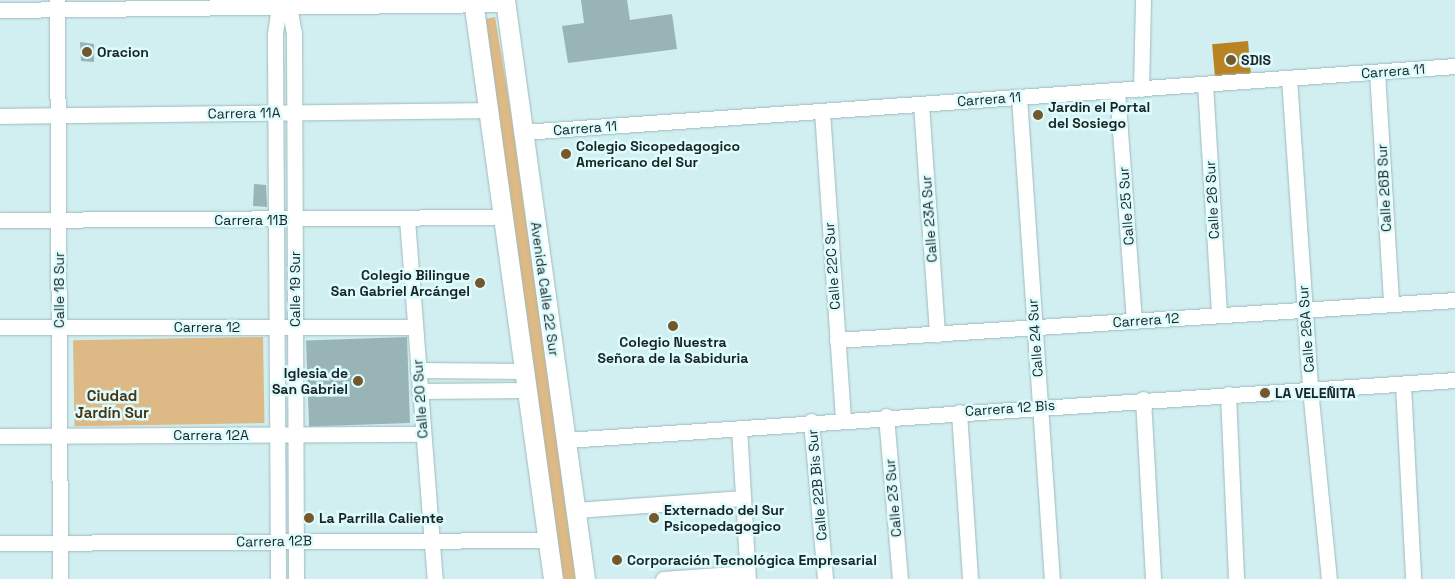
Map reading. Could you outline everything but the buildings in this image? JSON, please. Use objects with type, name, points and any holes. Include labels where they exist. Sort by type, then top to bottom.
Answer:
[{"type":"main road","points":[[473,2],[553,579]]},
{"type":"main road","name":"Avenida Calle 22 Sur","points":[[505,2],[585,579]]},
{"type":"street","points":[[1140,89],[1143,0]]},
{"type":"street","points":[[0,10],[57,5],[505,2]]},
{"type":"street","name":"Calle 19 Sur","points":[[284,3],[294,33],[296,579]]},
{"type":"street","name":"Calle 19 Sur","points":[[278,579],[275,34],[284,3]]},
{"type":"street","name":"Calle 18 Sur","points":[[57,5],[60,579]]},
{"type":"street","name":"Carrera 11","points":[[523,132],[1455,66]]},
{"type":"street","name":"Calle 26B Sur","points":[[1377,72],[1391,304]]},
{"type":"street","name":"Calle 26A Sur","points":[[1289,78],[1310,389],[1329,579]]},
{"type":"street","name":"Calle 26 Sur","points":[[1206,84],[1218,315]]},
{"type":"street","name":"Calle 25 Sur","points":[[1117,90],[1134,321]]},
{"type":"street","name":"Calle 24 Sur","points":[[1019,97],[1052,579]]},
{"type":"street","name":"Calle 23A Sur","points":[[920,104],[937,334]]},
{"type":"street","name":"Carrera 11A","points":[[0,116],[488,110]]},
{"type":"street","name":"Calle 22C Sur","points":[[822,111],[843,420]]},
{"type":"street","name":"Carrera 11B","points":[[0,220],[294,220],[503,217]]},
{"type":"street","name":"Calle 20 Sur","points":[[408,219],[422,434],[435,579]]},
{"type":"street","name":"Carrera 12","points":[[837,340],[1455,300]]},
{"type":"street","name":"Carrera 12","points":[[0,327],[415,327]]},
{"type":"street","points":[[418,370],[524,371]]},
{"type":"street","name":"Carrera 12 Bis","points":[[566,440],[886,416],[1455,380]]},
{"type":"street","points":[[1403,384],[1413,579]]},
{"type":"street","points":[[419,391],[527,390]]},
{"type":"street","points":[[1228,394],[1236,579]]},
{"type":"street","points":[[1143,399],[1152,579]]},
{"type":"street","points":[[959,412],[970,579]]},
{"type":"street","name":"Calle 23 Sur","points":[[886,416],[900,579]]},
{"type":"street","name":"Calle 22B Bis Sur","points":[[812,421],[825,579]]},
{"type":"street","points":[[663,579],[748,576],[739,428]]},
{"type":"street","name":"Carrera 12A","points":[[0,436],[422,434]]},
{"type":"street","points":[[576,510],[743,498]]},
{"type":"street","name":"Carrera 12B","points":[[0,543],[548,540]]},
{"type":"shaded area","points":[[495,17],[511,113],[576,579],[562,579],[485,19]]},
{"type":"shaded area","name":"SDIS","points":[[1248,41],[1251,77],[1215,80],[1212,44]]},
{"type":"shaded area","points":[[263,337],[265,423],[75,426],[73,340]]},
{"type":"place","name":"Oracion","points":[[87,52]]},
{"type":"place","name":"SDIS","points":[[1231,60]]},
{"type":"place","name":"Jardin el Portal del Sosiego","points":[[1038,115]]},
{"type":"place","name":"Colegio Sicopedagogico Americano del Sur","points":[[566,154]]},
{"type":"place","name":"Colegio Bilingue San Gabriel Arcángel","points":[[480,283]]},
{"type":"place","name":"Colegio Nuestra Señora de la Sabiduria","points":[[673,326]]},
{"type":"place","name":"Iglesia de San Gabriel","points":[[358,381]]},
{"type":"place","name":"LA VELEÑITA","points":[[1265,393]]},
{"type":"place","name":"La Parrilla Caliente","points":[[309,518]]},
{"type":"place","name":"Externado del Sur Psicopedagogico","points":[[654,518]]},
{"type":"place","name":"Corporación Tecnológica Empresarial","points":[[617,560]]},
{"type":"district","name":"Ciudad Jardín Sur","points":[[112,404]]}]
